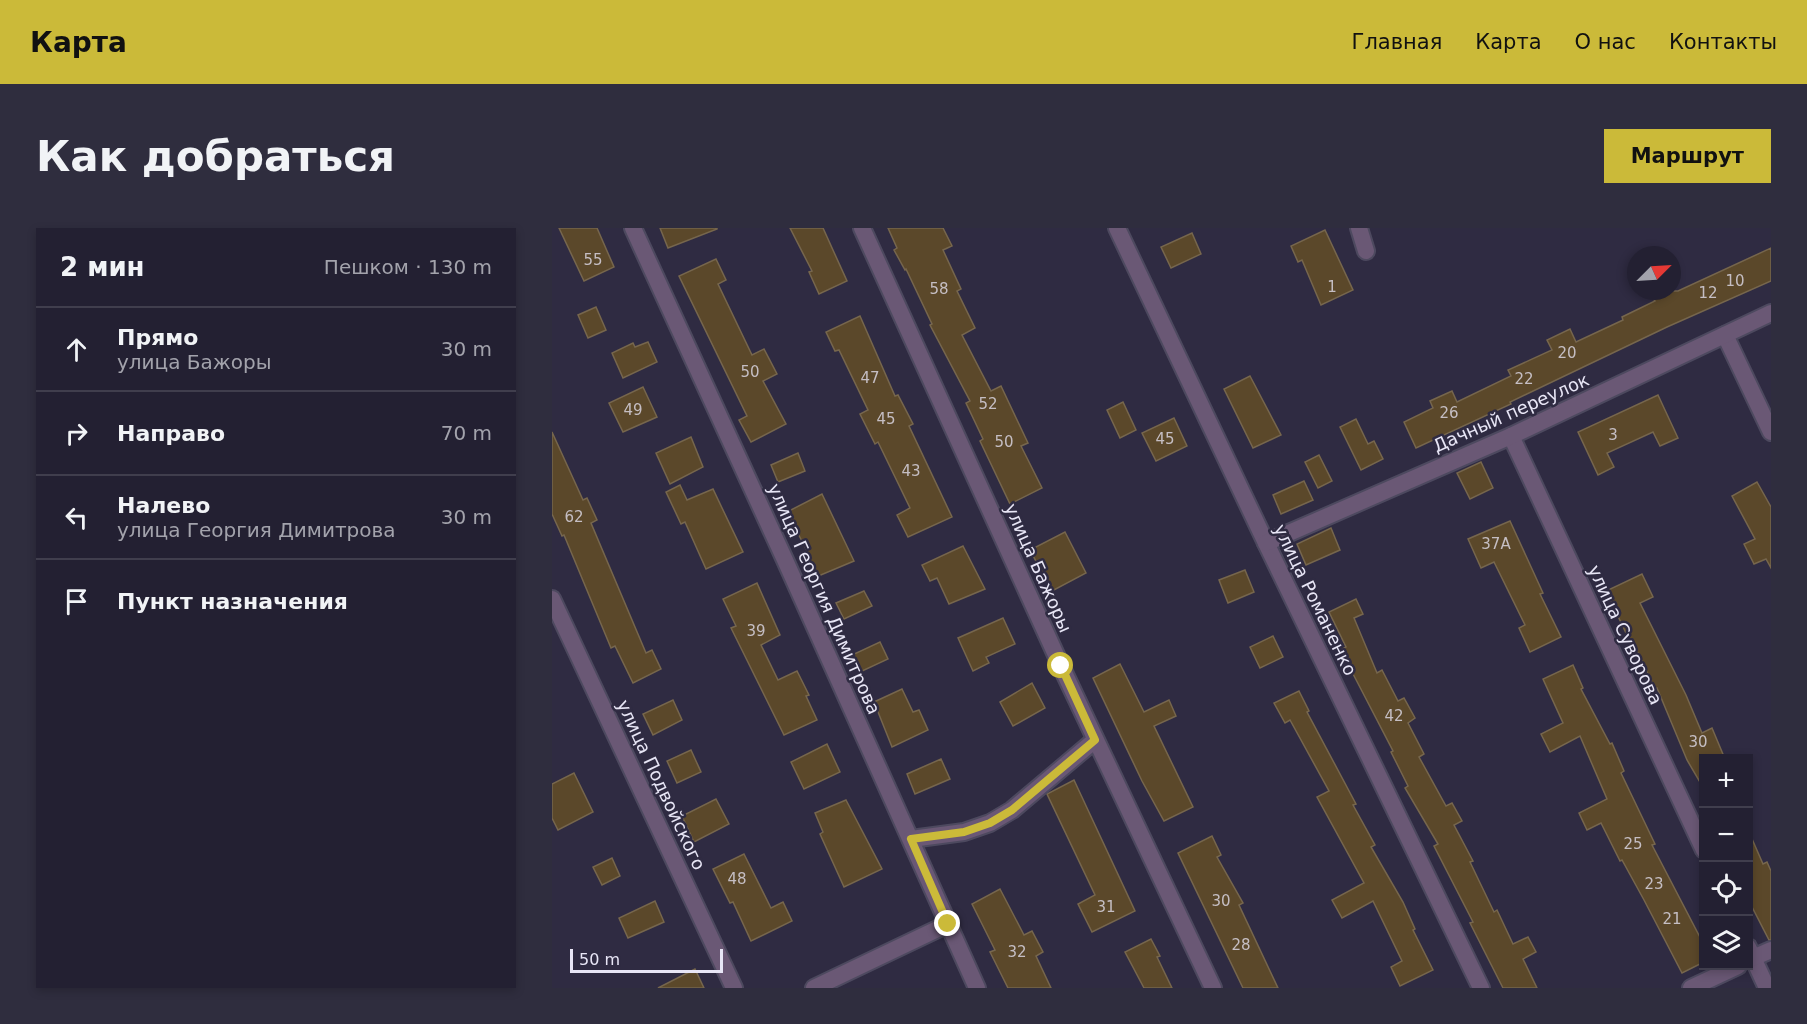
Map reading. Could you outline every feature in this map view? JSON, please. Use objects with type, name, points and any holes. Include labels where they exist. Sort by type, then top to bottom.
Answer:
[{"type":"street","name":"улица Георгия Димитрова","points":[[633,228],[978,988]]},
{"type":"street","name":"улица Бажоры","points":[[862,228],[1095,740],[1213,988]]},
{"type":"street","name":"улица Романенко","points":[[1117,228],[1481,988]]},
{"type":"street","points":[[1359,228],[1366,251]]},
{"type":"street","name":"Дачный переулок","points":[[1266,543],[1510,436],[1771,313]]},
{"type":"street","points":[[1725,335],[1771,432]]},
{"type":"street","name":"улица Суворова","points":[[1510,436],[1699,839]]},
{"type":"street","name":"улица Подвойского","points":[[552,599],[734,988]]},
{"type":"street","points":[[911,839],[964,832],[990,823],[1012,810],[1095,740]]},
{"type":"street","points":[[814,988],[948,924]]},
{"type":"street","points":[[1753,954],[1771,950]]},
{"type":"street","points":[[1753,961],[1767,988]]},
{"type":"street","points":[[1691,988],[1729,970]]},
{"type":"building","points":[[559,228],[597,228],[614,267],[584,281]]},
{"type":"building","points":[[660,228],[717,228],[717,229],[668,248]]},
{"type":"building","points":[[790,228],[823,228],[847,281],[819,294],[809,272],[812,271]]},
{"type":"building","points":[[888,228],[943,228],[952,246],[943,250],[961,289],[957,291],[975,328],[962,335],[991,391],[1001,386],[1028,443],[1021,446],[1042,488],[1010,504],[980,441],[983,439],[966,403],[970,401],[930,325],[932,324],[906,269],[894,250],[897,248]]},
{"type":"building","points":[[1325,230],[1353,290],[1321,305],[1302,260],[1298,262],[1291,246]]},
{"type":"building","points":[[1192,233],[1201,254],[1171,268],[1161,247]]},
{"type":"building","points":[[1771,248],[1771,281],[1667,327],[1416,448],[1404,422],[1433,408],[1430,401],[1452,391],[1457,402],[1511,376],[1508,370],[1552,350],[1547,340],[1570,329],[1576,342],[1623,320],[1622,317],[1654,300],[1681,300],[1681,290]]},
{"type":"building","points":[[716,259],[726,280],[718,284],[752,355],[764,349],[777,374],[763,381],[786,424],[751,442],[739,420],[747,416],[679,276]]},
{"type":"building","points":[[596,307],[606,330],[588,338],[578,315]]},
{"type":"building","points":[[860,316],[895,396],[898,395],[913,424],[909,426],[952,517],[908,537],[897,515],[910,508],[878,442],[875,444],[860,414],[868,410],[839,350],[835,351],[826,332]]},
{"type":"building","points":[[648,342],[657,362],[623,378],[612,353],[633,343],[635,347]]},
{"type":"building","points":[[1250,376],[1281,435],[1253,448],[1224,389]]},
{"type":"building","points":[[643,387],[657,417],[623,432],[609,403]]},
{"type":"building","points":[[1658,395],[1678,438],[1660,446],[1653,432],[1607,453],[1614,467],[1598,475],[1578,432]]},
{"type":"building","points":[[1123,402],[1136,430],[1120,438],[1107,410]]},
{"type":"building","points":[[1174,418],[1187,446],[1156,461],[1142,433]]},
{"type":"building","points":[[1356,419],[1368,444],[1374,441],[1383,459],[1361,470],[1340,427]]},
{"type":"building","points":[[552,432],[583,500],[587,498],[597,520],[591,523],[646,653],[652,650],[661,669],[633,683],[615,646],[611,648],[564,535],[562,536],[552,514]]},
{"type":"building","points":[[691,437],[703,467],[670,484],[656,453]]},
{"type":"building","points":[[798,453],[805,471],[778,482],[771,465]]},
{"type":"building","points":[[1319,455],[1332,481],[1318,488],[1305,462]]},
{"type":"building","points":[[1481,462],[1493,488],[1470,499],[1457,473]]},
{"type":"building","points":[[1304,481],[1313,500],[1281,514],[1273,495]]},
{"type":"building","points":[[1757,482],[1771,507],[1771,568],[1766,559],[1754,564],[1744,544],[1755,539],[1732,496]]},
{"type":"building","points":[[680,485],[687,500],[713,489],[743,552],[706,569],[685,522],[681,524],[666,492]]},
{"type":"building","points":[[822,494],[854,561],[816,577],[807,551],[787,512]]},
{"type":"building","points":[[1510,521],[1543,593],[1540,594],[1561,637],[1530,652],[1519,628],[1525,625],[1494,562],[1481,568],[1468,539]]},
{"type":"building","points":[[1331,528],[1340,550],[1306,565],[1297,544]]},
{"type":"building","points":[[1065,532],[1086,573],[1052,591],[1030,550]]},
{"type":"building","points":[[963,546],[985,589],[949,604],[937,578],[930,581],[922,565]]},
{"type":"building","points":[[1245,570],[1254,592],[1228,603],[1219,580]]},
{"type":"building","points":[[1642,574],[1653,597],[1640,603],[1686,695],[1702,733],[1712,728],[1723,754],[1699,754],[1699,780],[1687,760],[1657,688],[1655,689],[1638,653],[1636,654],[1606,591]]},
{"type":"building","points":[[757,583],[780,635],[761,645],[778,680],[797,671],[809,695],[806,696],[817,720],[784,735],[731,628],[736,626],[723,599]]},
{"type":"building","points":[[864,591],[872,606],[844,619],[836,603]]},
{"type":"building","points":[[1356,599],[1363,614],[1354,618],[1377,673],[1382,670],[1398,701],[1404,698],[1415,718],[1408,723],[1424,754],[1419,757],[1446,806],[1452,803],[1462,821],[1454,825],[1473,861],[1470,862],[1494,912],[1497,910],[1513,944],[1528,937],[1536,952],[1523,959],[1537,988],[1503,988],[1470,923],[1473,922],[1434,846],[1438,844],[1405,788],[1408,786],[1391,752],[1393,751],[1351,670],[1342,649],[1346,647],[1329,612]]},
{"type":"building","points":[[1003,618],[1015,644],[986,657],[989,663],[973,671],[958,638]]},
{"type":"building","points":[[1273,636],[1283,657],[1260,668],[1250,647]]},
{"type":"building","points":[[880,642],[888,659],[860,672],[852,655]]},
{"type":"building","points":[[1120,664],[1144,712],[1169,700],[1176,716],[1154,726],[1193,807],[1164,821],[1142,781],[1093,678]]},
{"type":"building","points":[[1573,665],[1583,688],[1581,689],[1610,744],[1612,743],[1624,771],[1621,773],[1655,844],[1652,845],[1699,935],[1699,964],[1682,973],[1601,823],[1587,830],[1579,813],[1607,799],[1580,736],[1550,752],[1541,734],[1563,723],[1543,679]]},
{"type":"building","points":[[1032,683],[1045,708],[1013,726],[1000,702]]},
{"type":"building","points":[[902,689],[913,712],[919,710],[928,730],[892,747],[874,702]]},
{"type":"building","points":[[1299,691],[1309,711],[1307,712],[1375,845],[1371,847],[1403,902],[1415,929],[1413,930],[1433,970],[1400,986],[1391,967],[1402,961],[1373,901],[1342,918],[1332,900],[1364,883],[1317,797],[1329,791],[1290,720],[1285,723],[1274,703]]},
{"type":"building","points":[[673,700],[682,720],[653,735],[643,714]]},
{"type":"building","points":[[827,744],[840,772],[804,789],[791,762]]},
{"type":"building","points":[[691,750],[701,772],[677,783],[667,761]]},
{"type":"building","points":[[941,759],[950,779],[915,794],[907,774]]},
{"type":"building","points":[[574,773],[593,812],[558,830],[552,818],[552,784]]},
{"type":"building","points":[[1074,780],[1135,911],[1092,932],[1078,904],[1095,895],[1047,794]]},
{"type":"building","points":[[716,799],[729,824],[694,842],[682,816]]},
{"type":"building","points":[[846,800],[882,869],[844,887],[820,834],[823,832],[815,813]]},
{"type":"building","points":[[1212,836],[1221,855],[1217,857],[1243,903],[1239,905],[1278,988],[1243,988],[1178,853]]},
{"type":"building","points":[[1753,841],[1763,864],[1767,862],[1771,871],[1771,940],[1753,909]]},
{"type":"building","points":[[744,854],[771,908],[783,902],[792,921],[751,941],[733,902],[730,903],[713,869]]},
{"type":"building","points":[[612,858],[620,876],[602,885],[593,867]]},
{"type":"building","points":[[1000,889],[1024,935],[1032,931],[1043,952],[1036,956],[1051,988],[1008,988],[990,952],[995,950],[972,904]]},
{"type":"building","points":[[655,901],[664,922],[628,938],[619,918]]},
{"type":"building","points":[[1151,939],[1172,988],[1144,988],[1125,952]]},
{"type":"building","points":[[695,969],[704,988],[658,988]]},
{"type":"route","points":[[948,924],[911,839],[964,832],[990,823],[1012,810],[1095,740],[1061,666]]}]
